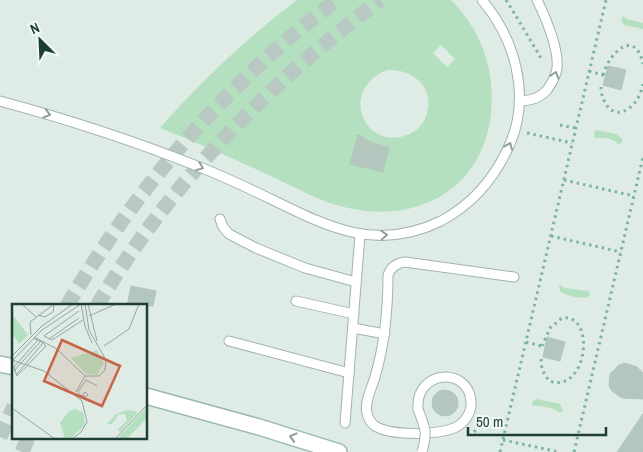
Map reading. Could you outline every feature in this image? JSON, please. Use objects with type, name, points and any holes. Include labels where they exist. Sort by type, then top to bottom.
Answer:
[{"type":"main road","points":[[148,397],[339,452]]},
{"type":"lane","points":[[0,102],[94,128],[158,150],[212,172],[336,229],[360,235],[394,235],[413,232],[450,216],[481,191],[504,159],[514,130],[519,101],[515,62],[500,26],[482,0]]},
{"type":"lane","points":[[519,101],[532,100],[544,92],[553,82],[557,69],[556,55],[549,29],[538,0]]},
{"type":"lane","points":[[220,219],[223,227],[229,234],[256,248],[305,268],[356,282]]},
{"type":"lane","points":[[345,423],[360,235]]},
{"type":"lane","points":[[422,452],[425,440],[426,428],[418,409],[417,400],[423,386],[437,377],[445,376],[460,381],[466,387],[471,402],[467,417],[455,428],[447,430],[408,433],[376,426],[368,418],[366,406],[375,379],[385,334],[388,275],[396,264],[410,262],[514,277]]},
{"type":"lane","points":[[296,301],[354,314]]},
{"type":"lane","points":[[352,328],[385,334]]},
{"type":"lane","points":[[230,341],[349,373]]},
{"type":"path","points":[[506,0],[540,58]]},
{"type":"path","points":[[500,452],[606,0]]},
{"type":"path","points":[[589,72],[604,75],[611,57],[618,48],[626,46],[635,48],[643,64]]},
{"type":"path","points":[[601,87],[602,98],[606,106],[620,112],[633,105],[643,84]]},
{"type":"path","points":[[560,125],[576,128]]},
{"type":"path","points":[[514,130],[572,143]]},
{"type":"path","points":[[574,452],[643,157]]},
{"type":"path","points":[[564,180],[634,196]]},
{"type":"path","points":[[551,236],[621,252]]},
{"type":"path","points":[[526,342],[544,347],[550,328],[558,320],[570,318],[578,323],[584,344],[578,368],[569,380],[559,383],[550,381],[542,370],[541,359]]},
{"type":"path","points":[[503,440],[559,452]]},
{"type":"green space","points":[[297,0],[451,0],[472,26],[480,41],[486,56],[492,88],[490,121],[483,146],[472,167],[457,184],[440,197],[419,206],[397,211],[348,208],[326,202],[225,155],[160,128],[225,61],[260,29]],"holes":[[[441,45],[455,59],[447,67],[433,53]],[[387,70],[406,73],[420,82],[428,97],[428,106],[425,119],[419,128],[407,135],[392,138],[379,134],[369,127],[362,116],[360,104],[363,91],[372,79]],[[358,133],[372,143],[389,147],[383,172],[350,164]]]},
{"type":"green space","points":[[623,16],[627,19],[643,23],[643,29],[624,25],[621,19]]},
{"type":"green space","points":[[596,130],[616,134],[622,139],[622,142],[619,145],[608,138],[595,138],[594,133]]},
{"type":"green space","points":[[559,285],[565,288],[588,291],[590,294],[585,298],[569,296],[560,291]]},
{"type":"green space","points":[[537,399],[560,404],[563,411],[560,413],[547,407],[533,406],[532,402]]},
{"type":"building","points":[[608,66],[626,70],[621,90],[603,85]]},
{"type":"building","points":[[358,134],[372,143],[389,147],[383,172],[350,164]]},
{"type":"building","points":[[131,286],[156,291],[153,306],[148,306],[148,304],[127,304]]},
{"type":"building","points":[[547,337],[565,342],[560,361],[543,357]]},
{"type":"building","points":[[625,363],[637,367],[643,373],[643,399],[622,398],[612,391],[609,386],[610,374],[619,365]]},
{"type":"building","points":[[445,390],[454,394],[458,403],[454,412],[445,416],[436,412],[432,403],[436,394]]},
{"type":"building","points":[[643,414],[643,452],[617,452]]},
{"type":"tunnel","points":[[68,304],[123,220],[187,140],[258,66],[337,0]]},
{"type":"tunnel","points":[[98,304],[155,219],[223,139],[299,66],[380,0]]},
{"type":"tunnel","points":[[0,437],[12,410]]},
{"type":"tunnel","points":[[22,452],[27,440]]}]
